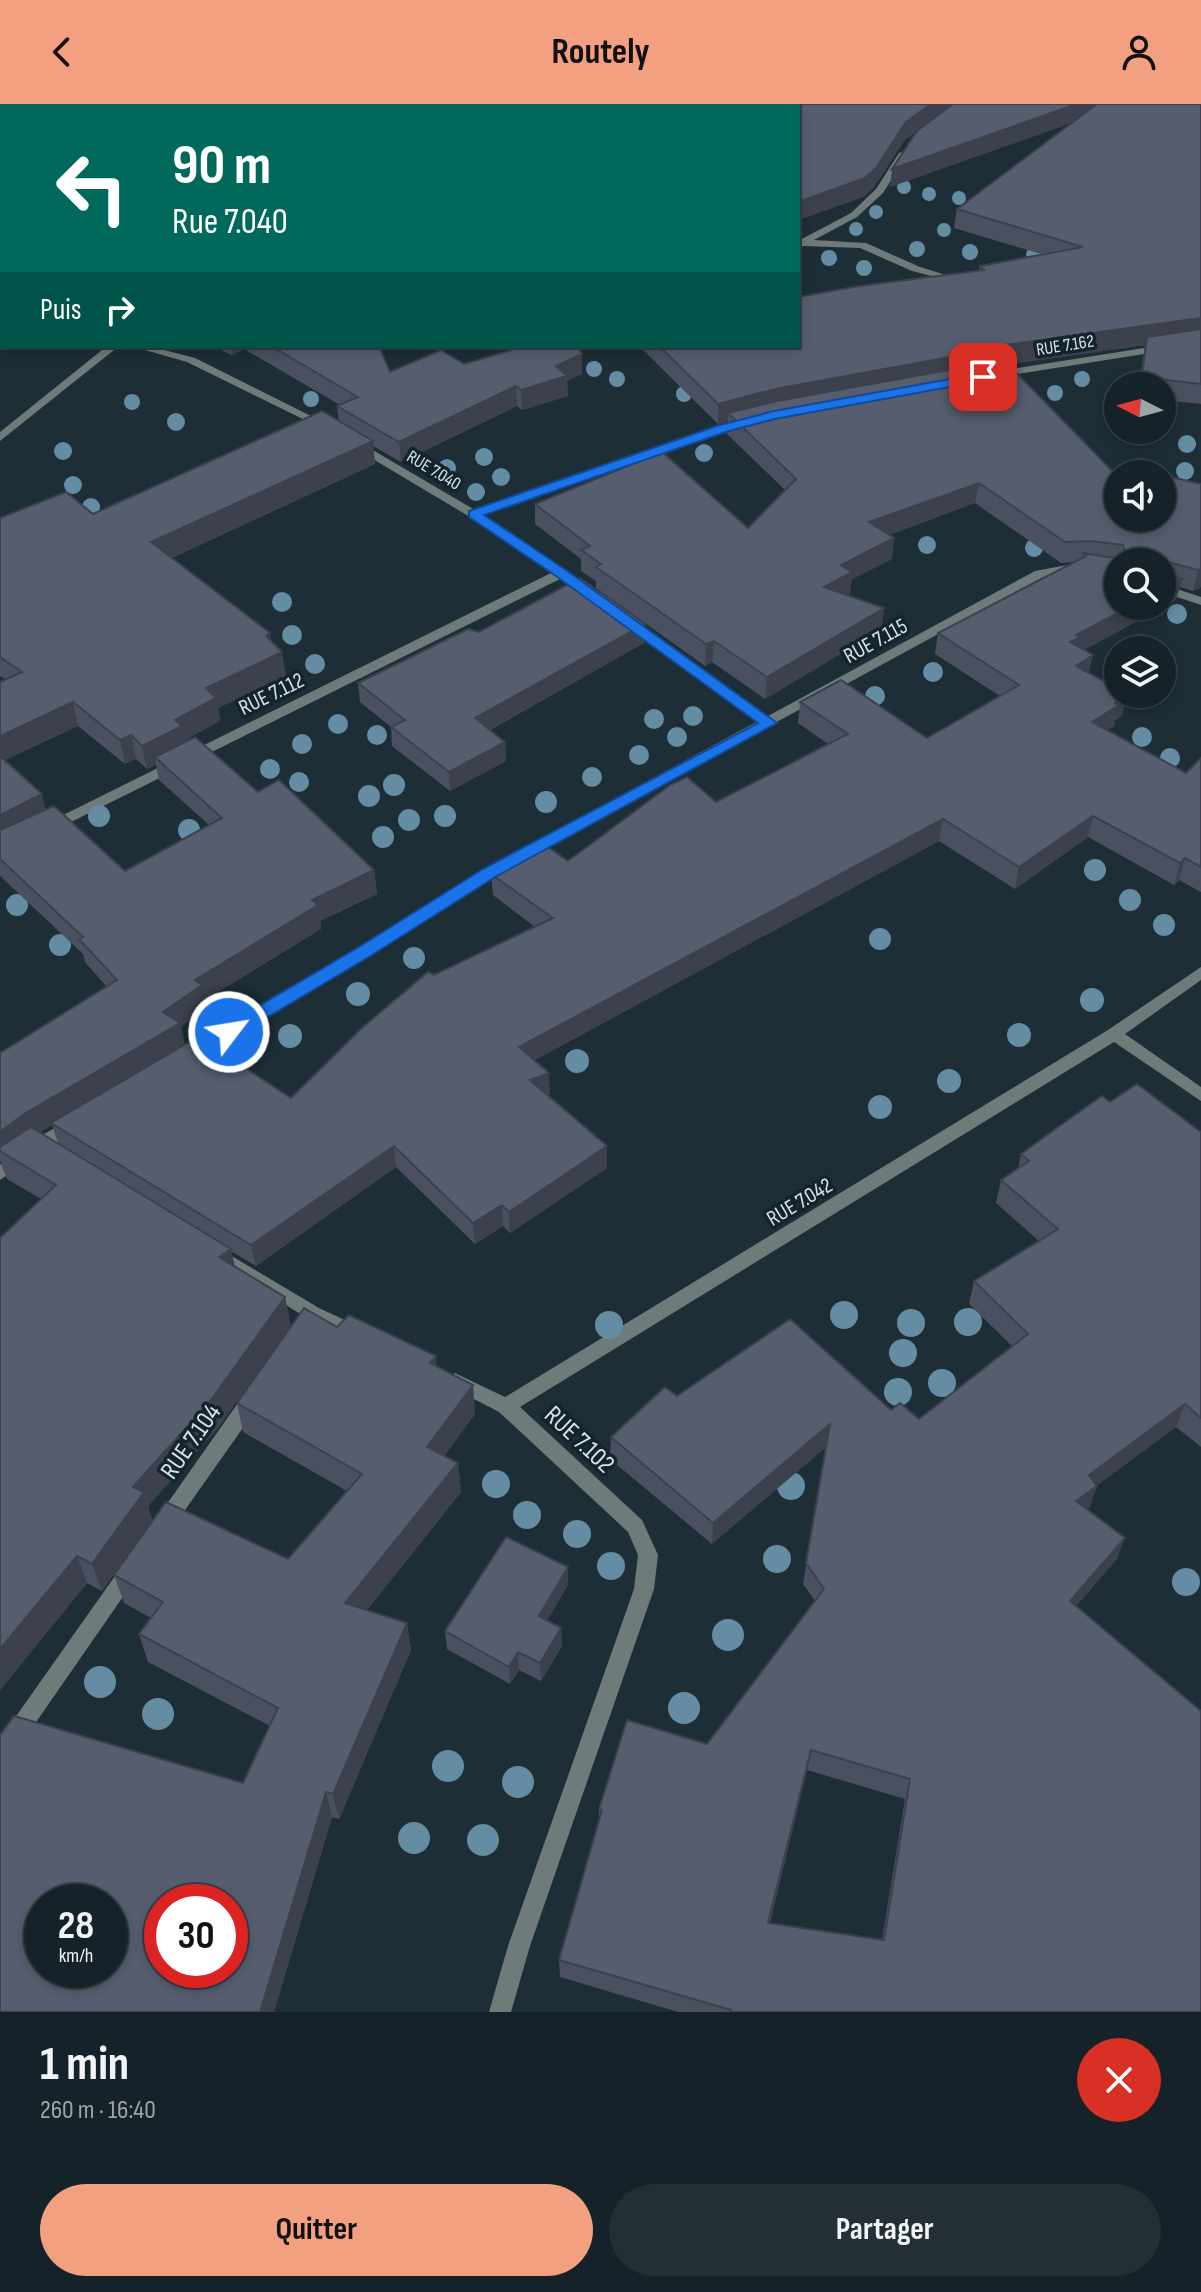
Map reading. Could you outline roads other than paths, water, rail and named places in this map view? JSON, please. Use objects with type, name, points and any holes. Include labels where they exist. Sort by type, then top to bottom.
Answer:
[{"type":"street","points":[[801,244],[854,215],[880,191],[909,145]]},
{"type":"street","points":[[801,244],[862,245],[950,281],[965,279]]},
{"type":"street","name":"RUE 7.162","points":[[983,377],[1201,342]]},
{"type":"street","points":[[0,438],[112,348]]},
{"type":"street","name":"RUE 7.040","points":[[144,348],[191,360],[299,411],[474,514],[598,600]]},
{"type":"street","points":[[474,514],[762,418]]},
{"type":"street","name":"RUE 7.115","points":[[175,1064],[366,951],[489,873],[1039,574],[1063,566],[1090,565],[1104,569]]},
{"type":"street","name":"RUE 7.112","points":[[42,831],[561,573]]},
{"type":"street","points":[[1176,593],[1201,601]]},
{"type":"street","points":[[610,608],[769,723]]},
{"type":"street","name":"RUE 7.042","points":[[506,1406],[1114,1034],[1201,972]]},
{"type":"street","points":[[1114,1034],[1201,1095]]},
{"type":"street","points":[[0,1174],[45,1148],[93,1112]]},
{"type":"street","points":[[195,1241],[308,1319],[382,1346]]},
{"type":"street","name":"RUE 7.102","points":[[437,1372],[506,1406],[635,1526],[648,1555],[644,1589],[519,1946],[500,2012]]},
{"type":"street","name":"RUE 7.104","points":[[0,1757],[267,1377]]}]
